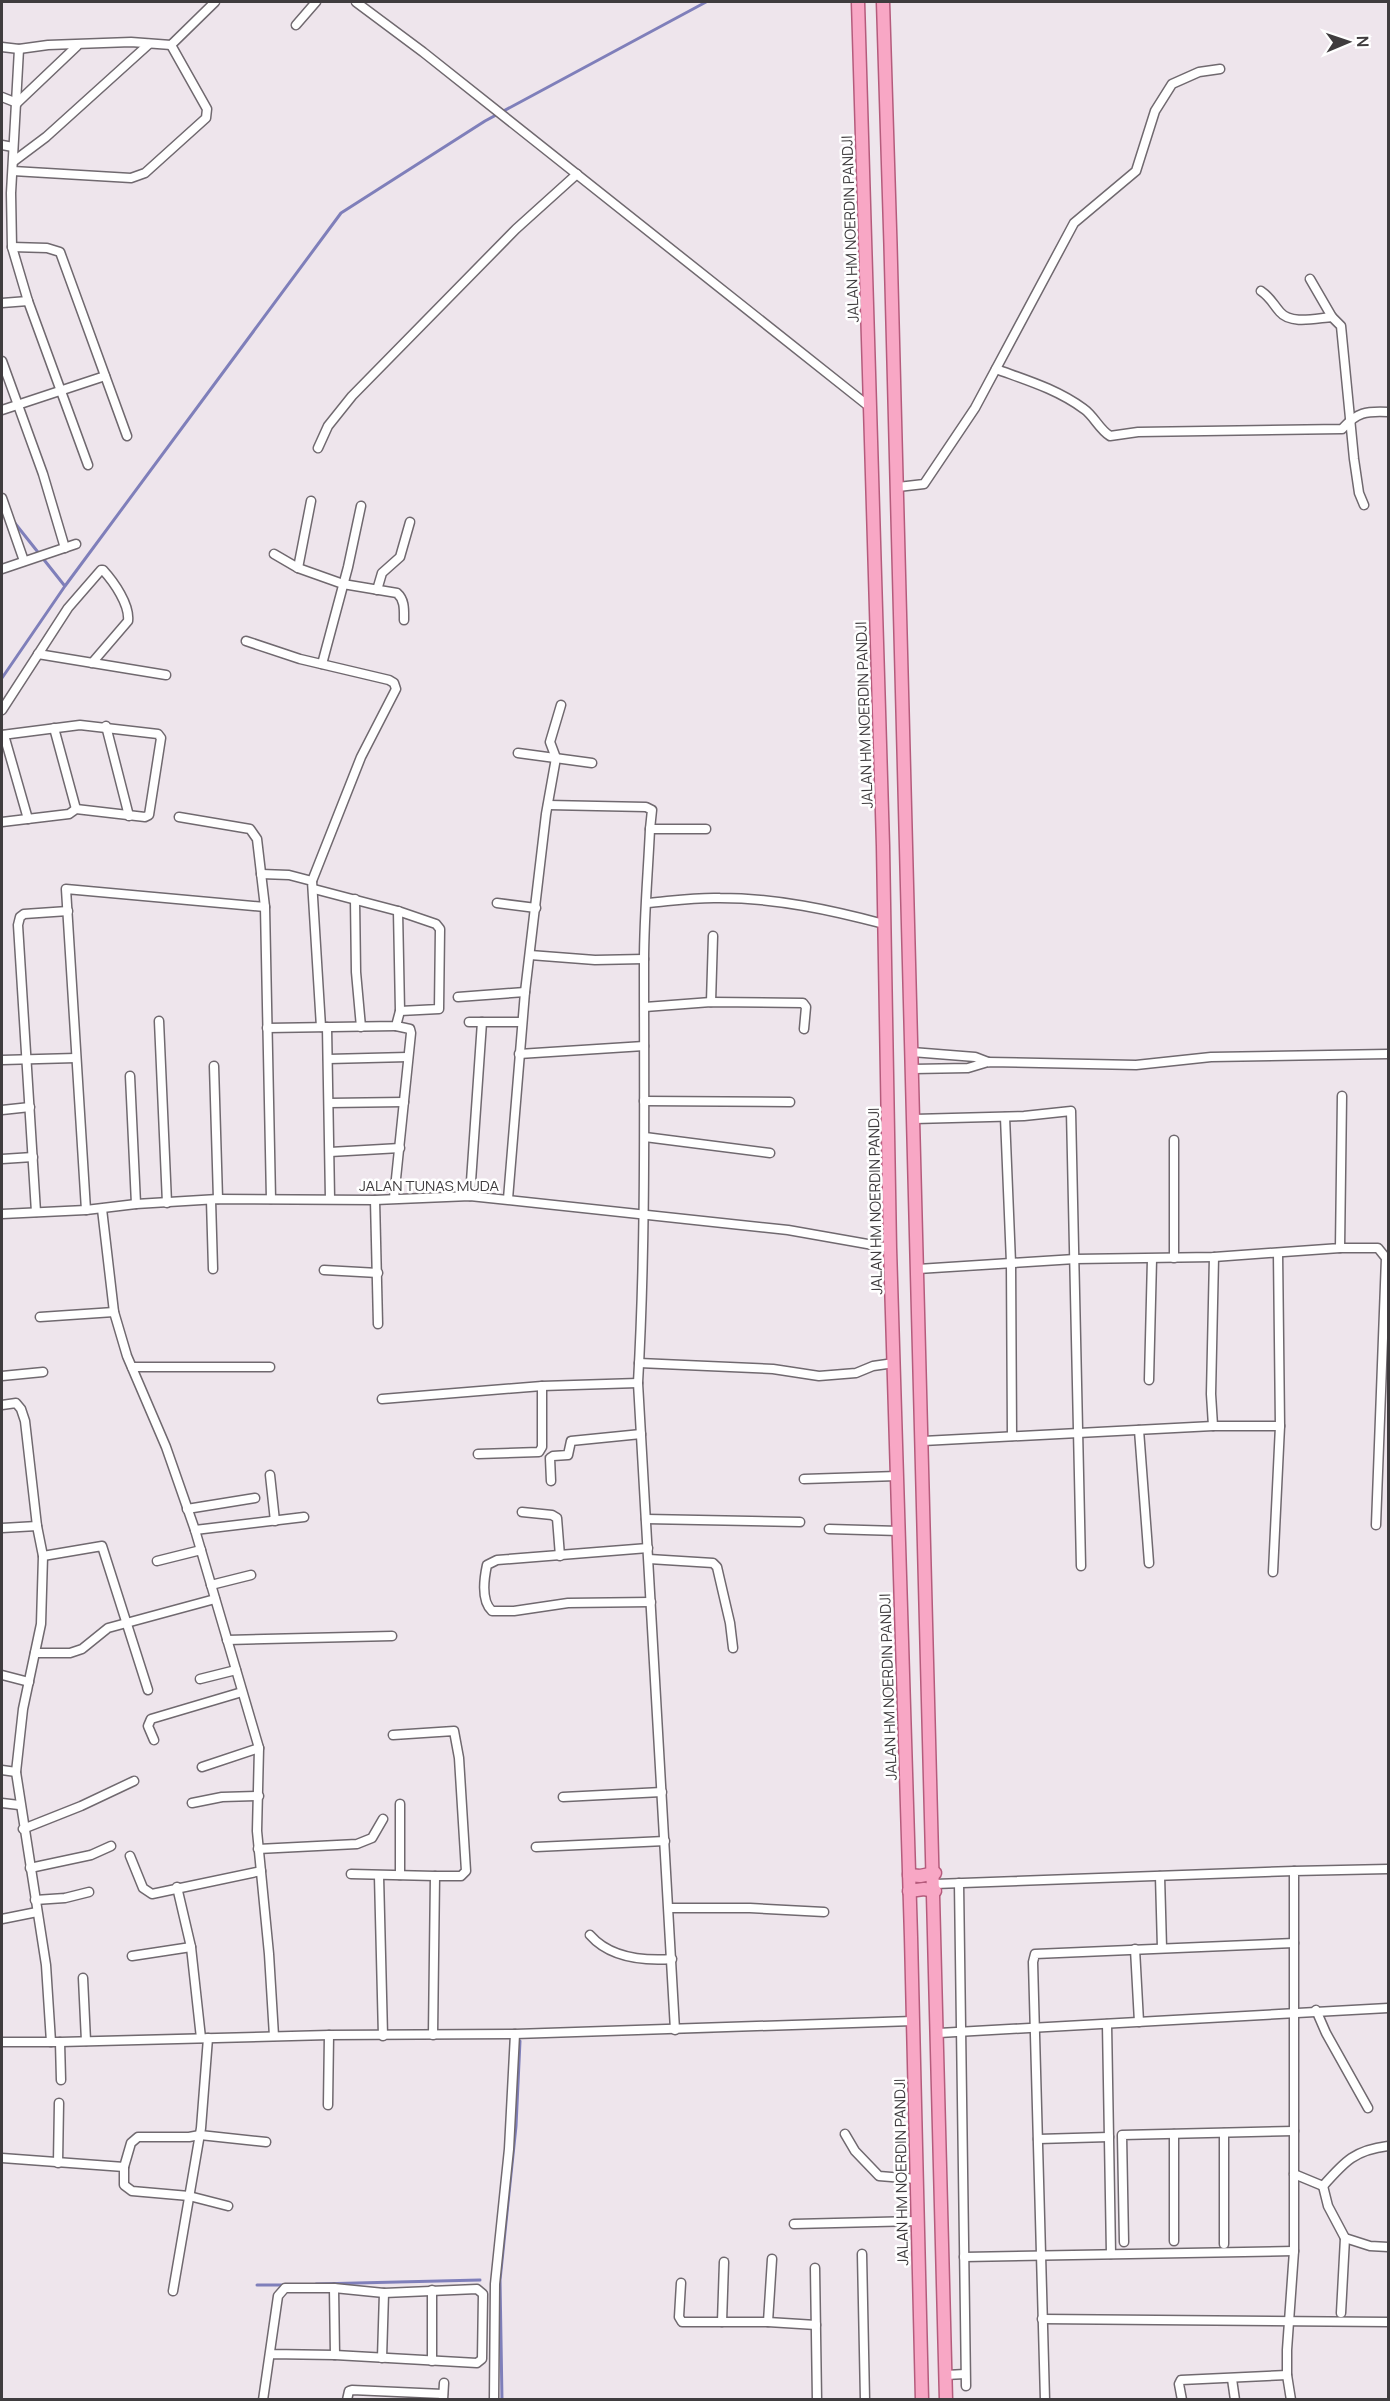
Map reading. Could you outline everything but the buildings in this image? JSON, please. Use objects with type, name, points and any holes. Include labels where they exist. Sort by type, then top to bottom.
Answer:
[{"type":"main road","name":"JALAN HM NOERDIN PANDJI","points":[[858,2],[871,408],[890,1248],[922,2400]]},
{"type":"main road","points":[[883,2],[923,1441],[930,1607],[946,2400]]},
{"type":"main road","points":[[909,1875],[920,1876],[935,1883]]},
{"type":"main road","points":[[909,1892],[935,1883]]},
{"type":"street","points":[[2,47],[19,49],[48,45],[77,46],[131,42],[171,45],[215,2]]},
{"type":"street","points":[[296,26],[316,2]]},
{"type":"street","points":[[356,2],[530,136],[735,302],[871,408]]},
{"type":"street","points":[[14,161],[46,137],[149,44]]},
{"type":"street","points":[[13,171],[131,178],[145,173],[206,118],[207,114],[207,109],[171,45]]},
{"type":"street","points":[[17,103],[77,46]]},
{"type":"street","points":[[19,49],[14,161],[6,193],[12,247],[28,302],[62,390],[87,465]]},
{"type":"street","points":[[898,487],[924,484],[975,408],[1074,223],[1136,171],[1155,111],[1172,84],[1199,72],[1220,69]]},
{"type":"street","points":[[2,97],[17,103]]},
{"type":"street","points":[[2,145],[13,147]]},
{"type":"street","points":[[318,448],[328,426],[352,396],[516,229],[577,174]]},
{"type":"street","points":[[12,247],[47,248],[60,252],[127,436]]},
{"type":"street","points":[[1310,279],[1332,317],[1341,326],[1350,420],[1358,482],[1364,506]]},
{"type":"street","points":[[1261,291],[1271,298],[1281,314],[1292,319],[1332,317]]},
{"type":"street","points":[[2,303],[28,302]]},
{"type":"street","points":[[2,361],[43,474],[65,548]]},
{"type":"street","points":[[996,369],[1065,396],[1087,411],[1103,432],[1110,436],[1138,432],[1342,429],[1350,420],[1369,412],[1389,412]]},
{"type":"street","points":[[2,410],[105,376]]},
{"type":"street","points":[[2,498],[24,561]]},
{"type":"street","points":[[298,567],[311,501]]},
{"type":"street","points":[[322,664],[361,506]]},
{"type":"street","points":[[377,590],[382,573],[400,556],[410,522]]},
{"type":"street","points":[[2,569],[76,544]]},
{"type":"street","points":[[274,554],[298,567],[343,584],[397,593],[401,596],[404,620]]},
{"type":"street","points":[[2,710],[68,608],[100,570],[104,570],[129,614],[128,621],[92,663]]},
{"type":"street","points":[[246,641],[322,664],[389,680],[394,683],[396,689],[362,757],[313,885],[328,1059],[330,1199]]},
{"type":"street","points":[[38,654],[166,675]]},
{"type":"street","points":[[508,1198],[525,992],[555,758],[550,742],[561,705]]},
{"type":"street","points":[[2,822],[28,819],[69,814],[76,809],[145,818],[149,815],[161,738],[158,734],[106,726],[80,725],[3,735],[28,819]]},
{"type":"street","points":[[106,726],[129,816]]},
{"type":"street","points":[[54,728],[76,809]]},
{"type":"street","points":[[518,753],[592,763]]},
{"type":"street","points":[[548,805],[649,808],[653,814],[650,829],[644,959],[645,1215],[643,1310],[638,1383],[675,2030]]},
{"type":"street","points":[[179,817],[250,829],[257,839],[265,907],[271,1200]]},
{"type":"street","points":[[650,829],[706,829]]},
{"type":"street","points":[[261,874],[289,875],[313,885],[436,924],[440,929],[439,1009],[400,1011]]},
{"type":"street","points":[[86,1210],[66,889],[265,907]]},
{"type":"street","points":[[647,903],[720,898],[786,903],[815,907],[884,924]]},
{"type":"street","points":[[356,899],[356,972],[361,1027]]},
{"type":"street","points":[[497,903],[536,908]]},
{"type":"street","points":[[36,1212],[19,920],[24,914],[68,911]]},
{"type":"street","points":[[396,1026],[400,1011],[398,911]]},
{"type":"street","points":[[711,1002],[713,936]]},
{"type":"street","points":[[530,955],[595,960],[644,959]]},
{"type":"street","points":[[458,997],[525,992]]},
{"type":"street","points":[[645,1006],[711,1002],[803,1003],[806,1007],[804,1029]]},
{"type":"street","points":[[159,1021],[167,1203]]},
{"type":"street","points":[[469,1022],[522,1022]]},
{"type":"street","points":[[470,1196],[482,1022]]},
{"type":"street","points":[[267,1028],[396,1026],[410,1029],[394,1198]]},
{"type":"street","points":[[519,1054],[644,1046]]},
{"type":"street","points":[[912,1052],[975,1056],[988,1062]]},
{"type":"street","points":[[913,1069],[968,1068],[988,1062],[1136,1065],[1211,1057],[1389,1054]]},
{"type":"street","points":[[328,1059],[408,1057]]},
{"type":"street","points":[[2,1060],[76,1058]]},
{"type":"street","points":[[213,1269],[214,1066]]},
{"type":"street","points":[[130,1076],[136,1204]]},
{"type":"street","points":[[1340,1248],[1342,1096]]},
{"type":"street","points":[[645,1101],[790,1102]]},
{"type":"street","points":[[329,1103],[404,1102]]},
{"type":"street","points":[[2,1110],[30,1107]]},
{"type":"street","points":[[914,1119],[1005,1117],[1071,1111],[1081,1566]]},
{"type":"street","points":[[1005,1117],[1011,1263],[1012,1436]]},
{"type":"street","points":[[645,1137],[770,1153]]},
{"type":"street","points":[[1174,1140],[1174,1258]]},
{"type":"street","points":[[330,1152],[400,1148]]},
{"type":"street","points":[[2,1159],[33,1157]]},
{"type":"street","name":"JALAN TUNAS MUDA","points":[[2,1214],[214,1200],[375,1200],[470,1196],[508,1198],[788,1230],[890,1248]]},
{"type":"street","points":[[375,1200],[378,1324]]},
{"type":"street","points":[[102,1209],[114,1312],[132,1367],[166,1447],[195,1530],[259,1748],[258,1849],[270,1954],[274,2036]]},
{"type":"street","points":[[918,1269],[1075,1259],[1214,1257],[1340,1248],[1378,1248],[1386,1258],[1376,1525]]},
{"type":"street","points":[[1273,1572],[1280,1426],[1278,1253]]},
{"type":"street","points":[[1213,1426],[1211,1394],[1214,1257]]},
{"type":"street","points":[[1149,1380],[1152,1259]]},
{"type":"street","points":[[324,1270],[378,1273]]},
{"type":"street","points":[[40,1317],[114,1312]]},
{"type":"street","points":[[639,1363],[773,1369],[819,1376],[856,1373],[873,1366],[894,1363]]},
{"type":"street","points":[[132,1367],[270,1367]]},
{"type":"street","points":[[2,1376],[43,1372]]},
{"type":"street","points":[[382,1399],[542,1386],[638,1383]]},
{"type":"street","points":[[478,1455],[539,1452],[542,1447],[542,1386]]},
{"type":"street","points":[[2,1405],[16,1403],[25,1421],[37,1526],[43,1556],[41,1624],[23,1709],[16,1772],[19,1805],[46,1965],[61,2080]]},
{"type":"street","points":[[923,1441],[1213,1426],[1280,1426]]},
{"type":"street","points":[[1139,1430],[1149,1563]]},
{"type":"street","points":[[551,1481],[550,1458],[568,1455],[571,1442],[641,1434]]},
{"type":"street","points":[[270,1475],[275,1521]]},
{"type":"street","points":[[804,1479],[897,1476]]},
{"type":"street","points":[[187,1509],[255,1498]]},
{"type":"street","points":[[522,1512],[552,1515],[557,1518],[560,1556]]},
{"type":"street","points":[[195,1530],[304,1517]]},
{"type":"street","points":[[646,1519],[800,1522]]},
{"type":"street","points":[[2,1528],[37,1526]]},
{"type":"street","points":[[829,1529],[899,1531]]},
{"type":"street","points":[[43,1556],[102,1546],[148,1690]]},
{"type":"street","points":[[648,1548],[497,1560],[487,1565],[484,1577],[489,1609],[492,1611],[514,1611],[568,1603],[651,1602]]},
{"type":"street","points":[[157,1561],[201,1550]]},
{"type":"street","points":[[649,1559],[713,1563],[717,1567],[730,1623],[733,1648]]},
{"type":"street","points":[[212,1585],[251,1575]]},
{"type":"street","points":[[35,1653],[70,1653],[82,1649],[108,1628],[215,1599]]},
{"type":"street","points":[[226,1640],[392,1636]]},
{"type":"street","points":[[200,1679],[236,1670]]},
{"type":"street","points":[[2,1675],[29,1682]]},
{"type":"street","points":[[154,1740],[148,1726],[151,1719],[242,1692]]},
{"type":"street","points":[[351,1874],[461,1876],[466,1871],[456,1734],[450,1731],[393,1735]]},
{"type":"street","points":[[202,1767],[259,1748]]},
{"type":"street","points":[[2,1770],[16,1772]]},
{"type":"street","points":[[23,1829],[134,1782]]},
{"type":"street","points":[[563,1797],[662,1792]]},
{"type":"street","points":[[192,1803],[222,1797],[259,1797]]},
{"type":"street","points":[[2,1803],[19,1805]]},
{"type":"street","points":[[400,1804],[400,1875]]},
{"type":"street","points":[[258,1849],[357,1844],[372,1838],[383,1819]]},
{"type":"street","points":[[537,1847],[665,1841]]},
{"type":"street","points":[[30,1868],[91,1855],[111,1846]]},
{"type":"street","points":[[130,1856],[145,1892],[161,1893],[177,1887],[261,1871]]},
{"type":"street","points":[[935,1883],[1389,1869]]},
{"type":"street","points":[[1291,2400],[1287,2375],[1288,2322],[1294,2252],[1294,1871]]},
{"type":"street","points":[[379,1876],[383,2036]]},
{"type":"street","points":[[434,2035],[435,1876]]},
{"type":"street","points":[[1160,1876],[1162,1948]]},
{"type":"street","points":[[959,1883],[966,2386]]},
{"type":"street","points":[[173,2291],[200,2135],[204,2038],[191,1947],[177,1887]]},
{"type":"street","points":[[35,1900],[65,1898],[89,1892]]},
{"type":"street","points":[[669,1908],[750,1908],[824,1912]]},
{"type":"street","points":[[2,1919],[37,1912]]},
{"type":"street","points":[[590,1935],[599,1945],[622,1955],[650,1961],[672,1959]]},
{"type":"street","points":[[1045,2400],[1033,1962],[1035,1954],[1294,1943]]},
{"type":"street","points":[[132,1956],[191,1947]]},
{"type":"street","points":[[1135,1949],[1138,2022]]},
{"type":"street","points":[[83,1978],[86,2041]]},
{"type":"street","points":[[939,2033],[1295,2014],[1317,2010],[1389,2008]]},
{"type":"street","points":[[1317,2010],[1326,2033],[1368,2108]]},
{"type":"street","points":[[2,2042],[329,2035],[515,2034],[913,2021]]},
{"type":"street","points":[[1107,2024],[1111,2254]]},
{"type":"street","points":[[494,2400],[495,2284],[509,2149],[515,2034]]},
{"type":"street","points":[[328,2105],[329,2035]]},
{"type":"street","points":[[58,2163],[59,2103]]},
{"type":"street","points":[[1124,2242],[1122,2136],[1294,2131]]},
{"type":"street","points":[[1224,2133],[1224,2244]]},
{"type":"street","points":[[845,2134],[855,2151],[879,2176],[916,2179]]},
{"type":"street","points":[[1174,2134],[1174,2241]]},
{"type":"street","points":[[228,2206],[189,2196],[132,2191],[124,2185],[124,2167],[131,2142],[138,2137],[200,2135],[266,2142]]},
{"type":"street","points":[[1038,2139],[1109,2138]]},
{"type":"street","points":[[1323,2186],[1342,2165],[1367,2149],[1389,2146]]},
{"type":"street","points":[[2,2158],[124,2167]]},
{"type":"street","points":[[1294,2174],[1323,2186]]},
{"type":"street","points":[[1323,2186],[1328,2206],[1345,2238],[1341,2313]]},
{"type":"street","points":[[794,2224],[917,2222]]},
{"type":"street","points":[[1345,2238],[1370,2246],[1389,2247]]},
{"type":"street","points":[[964,2257],[1294,2252]]},
{"type":"street","points":[[862,2254],[865,2400]]},
{"type":"street","points":[[768,2322],[772,2259]]},
{"type":"street","points":[[722,2322],[724,2262]]},
{"type":"street","points":[[815,2268],[817,2400]]},
{"type":"street","points":[[681,2283],[681,2322],[768,2322],[816,2325]]},
{"type":"street","points":[[263,2400],[279,2292],[291,2287],[384,2293],[477,2289],[483,2294],[481,2361],[270,2354]]},
{"type":"street","points":[[334,2288],[335,2355]]},
{"type":"street","points":[[432,2290],[432,2361]]},
{"type":"street","points":[[382,2358],[384,2293]]},
{"type":"street","points":[[1042,2319],[1389,2322]]},
{"type":"street","points":[[946,2375],[965,2374]]},
{"type":"street","points":[[1182,2400],[1179,2384],[1181,2380],[1287,2375]]},
{"type":"street","points":[[1232,2379],[1235,2400]]},
{"type":"street","points":[[347,2400],[349,2391],[352,2390],[443,2397],[444,2382]]},
{"type":"waterway","points":[[2,678],[65,586],[341,213],[485,121],[706,2]]},
{"type":"waterway","points":[[14,522],[64,585]]},
{"type":"waterway","points":[[502,2400],[500,2280],[516,2126],[520,2041]]},
{"type":"waterway","points":[[316,2284],[480,2280]]},
{"type":"waterway","points":[[257,2285],[285,2285]]}]
